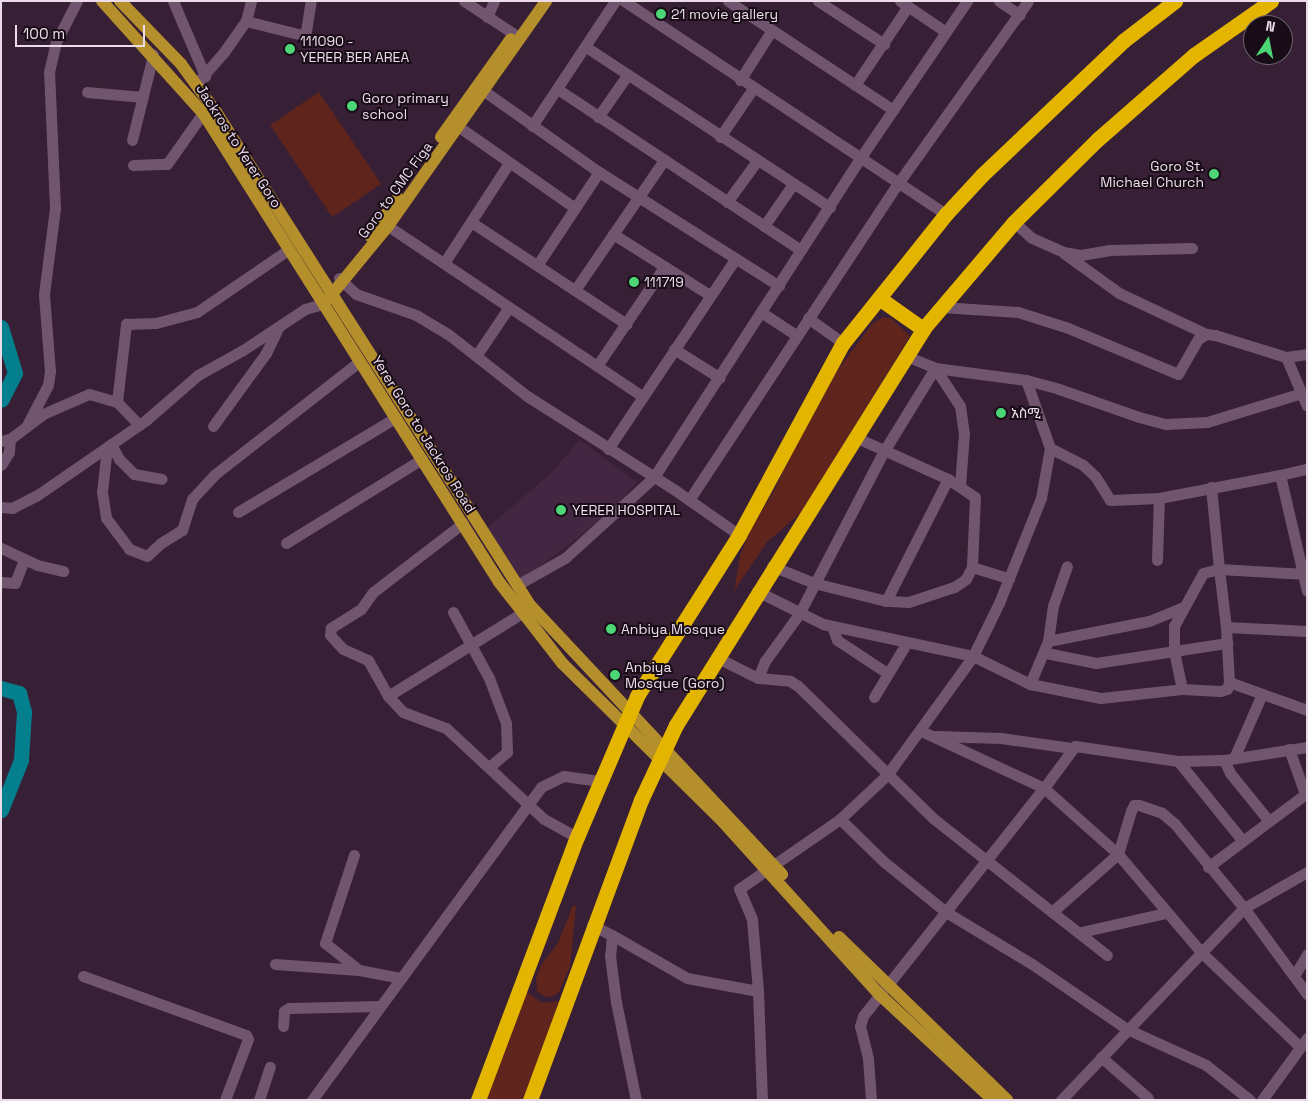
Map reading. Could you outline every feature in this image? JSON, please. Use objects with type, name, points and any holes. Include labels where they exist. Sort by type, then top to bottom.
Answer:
[{"type":"highway","points":[[478,1100],[577,837],[630,712],[687,615],[739,535],[843,343],[946,214],[1050,108],[1123,41],[1175,1]]},
{"type":"highway","points":[[530,1100],[592,925],[640,800],[676,725],[772,566],[922,329],[1014,222],[1146,95],[1194,56],[1271,1]]},
{"type":"highway","points":[[879,298],[922,329]]},
{"type":"main road","name":"Jackros to Yerer Goro","points":[[102,1],[153,55],[203,113],[318,302]]},
{"type":"main road","points":[[120,1],[200,80],[517,585],[543,621],[630,712],[663,754],[883,990],[993,1096],[1007,1100]]},
{"type":"main road","points":[[318,302],[341,281],[492,72],[514,34],[537,1]]},
{"type":"main road","name":"Goro to CMC Figa","points":[[341,281],[388,226],[484,91],[492,72],[546,1]]},
{"type":"main road","name":"Yerer Goro to Jackros Road","points":[[318,302],[360,361],[499,582],[522,613],[562,663],[623,727],[663,754]]},
{"type":"street","points":[[26,427],[48,385],[50,371],[44,294],[54,214],[49,72],[56,42],[76,1]]},
{"type":"street","points":[[173,1],[200,80]]},
{"type":"street","points":[[200,80],[246,21],[251,1]]},
{"type":"street","points":[[246,21],[302,35],[306,31],[311,1]]},
{"type":"street","points":[[464,1],[514,34]]},
{"type":"street","points":[[487,17],[494,1]]},
{"type":"street","points":[[532,126],[559,90],[615,1]]},
{"type":"street","points":[[624,1],[740,80],[946,214]]},
{"type":"street","points":[[728,1],[893,110]]},
{"type":"street","points":[[818,1],[884,44]]},
{"type":"street","points":[[517,585],[565,558],[654,477],[720,378],[861,157],[967,1]]},
{"type":"street","points":[[999,1],[1020,15]]},
{"type":"street","points":[[689,500],[796,335],[899,182],[1020,15],[1028,1]]},
{"type":"street","points":[[855,85],[884,44],[904,4],[946,32]]},
{"type":"street","points":[[740,80],[772,30]]},
{"type":"street","points":[[586,47],[720,138],[830,206]]},
{"type":"street","points":[[132,140],[153,55]]},
{"type":"street","points":[[598,117],[628,74]]},
{"type":"street","points":[[720,138],[754,88]]},
{"type":"street","points":[[559,90],[801,250]]},
{"type":"street","points":[[484,91],[600,172],[779,286]]},
{"type":"street","points":[[87,92],[142,97]]},
{"type":"street","points":[[133,165],[167,164],[203,113]]},
{"type":"street","points":[[459,127],[576,208]]},
{"type":"street","points":[[576,290],[664,160]]},
{"type":"street","points":[[727,202],[757,161]]},
{"type":"street","points":[[444,263],[509,163]]},
{"type":"street","points":[[538,264],[600,172]]},
{"type":"street","points":[[764,226],[793,184]]},
{"type":"street","points":[[471,222],[538,264],[626,324]]},
{"type":"street","points":[[1014,222],[1032,238],[1063,252],[1119,293],[1206,334],[1286,357],[1307,354]]},
{"type":"street","points":[[388,226],[642,396]]},
{"type":"street","points":[[614,234],[710,295]]},
{"type":"street","points":[[1063,252],[1081,255],[1110,250],[1192,248]]},
{"type":"street","points":[[117,402],[126,324],[156,323],[197,312],[288,250]]},
{"type":"street","points":[[608,449],[735,259]]},
{"type":"street","points":[[597,366],[664,267]]},
{"type":"street","points":[[341,281],[364,298],[380,300],[416,315],[476,356],[527,396],[654,477],[739,535]]},
{"type":"street","points":[[1,507],[12,508],[36,496],[140,425],[198,375],[318,302]]},
{"type":"street","points":[[941,307],[1028,314],[1178,374],[1198,339],[1206,334]]},
{"type":"street","points":[[476,356],[510,308]]},
{"type":"street","points":[[761,312],[796,335]]},
{"type":"street","points":[[808,318],[843,343]]},
{"type":"street","points":[[213,426],[266,353],[278,328]]},
{"type":"street","points":[[674,349],[720,378]]},
{"type":"street","points":[[906,356],[935,368],[1026,380],[1166,424],[1207,422],[1302,393]]},
{"type":"street","points":[[1286,357],[1307,406]]},
{"type":"street","points":[[109,446],[102,492],[106,518],[129,549],[147,556],[161,543],[182,530],[192,499],[200,488],[360,361]]},
{"type":"street","points":[[758,678],[765,661],[799,614],[884,451],[935,368]]},
{"type":"street","points":[[935,368],[960,406],[962,415],[960,486]]},
{"type":"street","points":[[762,1100],[758,991],[752,919],[739,889],[768,866],[840,819],[887,775],[926,733],[973,656],[1009,578],[1041,498],[1050,448],[1026,380]]},
{"type":"street","points":[[1,465],[9,452],[5,440],[61,404],[89,394],[117,402],[140,425]]},
{"type":"street","points":[[238,512],[395,418]]},
{"type":"street","points":[[772,566],[814,583],[886,601],[908,602],[954,587],[966,579],[972,567],[975,497],[948,478],[855,437]]},
{"type":"street","points":[[109,446],[134,474],[162,479]]},
{"type":"street","points":[[1050,448],[1083,465],[1095,476],[1110,500],[1159,498],[1307,468]]},
{"type":"street","points":[[286,543],[422,459]]},
{"type":"street","points":[[1280,475],[1307,591]]},
{"type":"street","points":[[886,601],[948,478]]},
{"type":"street","points":[[757,591],[799,614],[832,626],[906,644],[973,656],[1030,684],[1101,698],[1182,689],[1220,691],[1227,689],[1229,682],[1226,627],[1211,487]]},
{"type":"street","points":[[1157,560],[1159,498]]},
{"type":"street","points":[[463,523],[373,592],[361,608],[331,628],[330,635],[335,642],[368,660],[388,696],[403,712],[446,728],[544,819],[577,837]]},
{"type":"street","points":[[1,548],[24,560],[63,571]]},
{"type":"street","points":[[1,582],[15,583],[24,560]]},
{"type":"street","points":[[1030,684],[1046,653],[1053,606],[1067,566]]},
{"type":"street","points":[[972,567],[1009,578]]},
{"type":"street","points":[[1182,689],[1174,652],[1174,626],[1181,608],[1203,573],[1219,569],[1304,574]]},
{"type":"street","points":[[1048,641],[1149,621],[1181,608]]},
{"type":"street","points":[[453,612],[472,644],[501,703],[506,723],[507,752],[489,767]]},
{"type":"street","points":[[388,696],[522,613]]},
{"type":"street","points":[[832,626],[837,640],[887,673]]},
{"type":"street","points":[[1226,627],[1307,631]]},
{"type":"street","points":[[1046,653],[1096,662],[1227,643]]},
{"type":"street","points":[[874,697],[906,644]]},
{"type":"street","points":[[716,657],[758,678],[790,681],[798,686],[887,775],[984,860],[1081,932],[1107,955]]},
{"type":"street","points":[[1229,682],[1307,710]]},
{"type":"street","points":[[1262,694],[1229,759],[1230,773],[1268,820]]},
{"type":"street","points":[[926,733],[1001,738],[1071,748],[1081,746],[1178,761],[1229,759],[1307,747]]},
{"type":"street","points":[[926,733],[1044,788],[1118,854],[1165,913],[1201,952],[1299,1046]]},
{"type":"street","points":[[871,1100],[868,1058],[860,1026],[863,1016],[946,912],[984,860],[1044,788],[1071,748]]},
{"type":"street","points":[[1208,867],[1268,820],[1306,794],[1289,749]]},
{"type":"street","points":[[1178,761],[1242,840]]},
{"type":"street","points":[[312,1100],[526,804],[541,787],[564,776],[600,781]]},
{"type":"street","points":[[1052,912],[1118,854],[1131,811],[1134,806],[1139,805],[1168,816],[1208,867],[1244,908],[1307,994]]},
{"type":"street","points":[[840,819],[883,861],[946,912],[1032,964],[1127,1029],[1206,1065],[1250,1100]]},
{"type":"street","points":[[354,855],[325,943],[359,970]]},
{"type":"street","points":[[1060,1100],[1244,908],[1307,872]]},
{"type":"street","points":[[1081,932],[1165,913]]},
{"type":"street","points":[[592,925],[687,978],[758,991]]},
{"type":"street","points":[[612,935],[610,956],[616,1002],[636,1100]]},
{"type":"street","points":[[1294,976],[1307,954]]},
{"type":"street","points":[[275,964],[359,970],[401,978]]},
{"type":"street","points":[[83,976],[246,1035],[226,1100]]},
{"type":"street","points":[[283,1026],[284,1011],[289,1008],[380,1006]]},
{"type":"street","points":[[1262,1100],[1299,1046],[1307,1038]]},
{"type":"street","points":[[1101,1057],[1148,1098]]},
{"type":"street","points":[[259,1100],[270,1067]]},
{"type":"shaded area","points":[[319,92],[381,184],[332,217],[270,125]]},
{"type":"shaded area","points":[[883,317],[892,319],[910,336],[802,512],[767,542],[734,591],[740,556],[752,526],[774,491],[790,456],[838,370],[872,324]]},
{"type":"shaded area","name":"YERER HOSPITAL","points":[[580,440],[637,482],[608,515],[522,579],[486,529],[550,474]]},
{"type":"shaded area","points":[[573,905],[576,906],[570,967],[559,992],[552,997],[544,996],[537,991],[536,979],[541,965],[558,943]]},
{"type":"shaded area","points":[[526,991],[542,1003],[559,1001],[525,1100],[485,1100]]},
{"type":"waterway","points":[[1,327],[15,373],[1,400]]},
{"type":"waterway","points":[[1,688],[19,693],[24,712],[21,760],[1,810]]},
{"type":"place","name":"21 movie gallery","points":[[661,14]]},
{"type":"place","name":"111090 - YERER BER AREA","points":[[290,49]]},
{"type":"place","name":"Goro primary school","points":[[352,106]]},
{"type":"place","name":"Goro St. Michael Church","points":[[1214,174]]},
{"type":"place","name":"111719","points":[[634,282]]},
{"type":"place","name":"አስሚ","points":[[1001,413]]},
{"type":"place","name":"YERER HOSPITAL","points":[[561,510]]},
{"type":"place","name":"Anbiya Mosque","points":[[611,629]]},
{"type":"place","name":"Anbiya Mosque (Goro)","points":[[615,675]]}]
